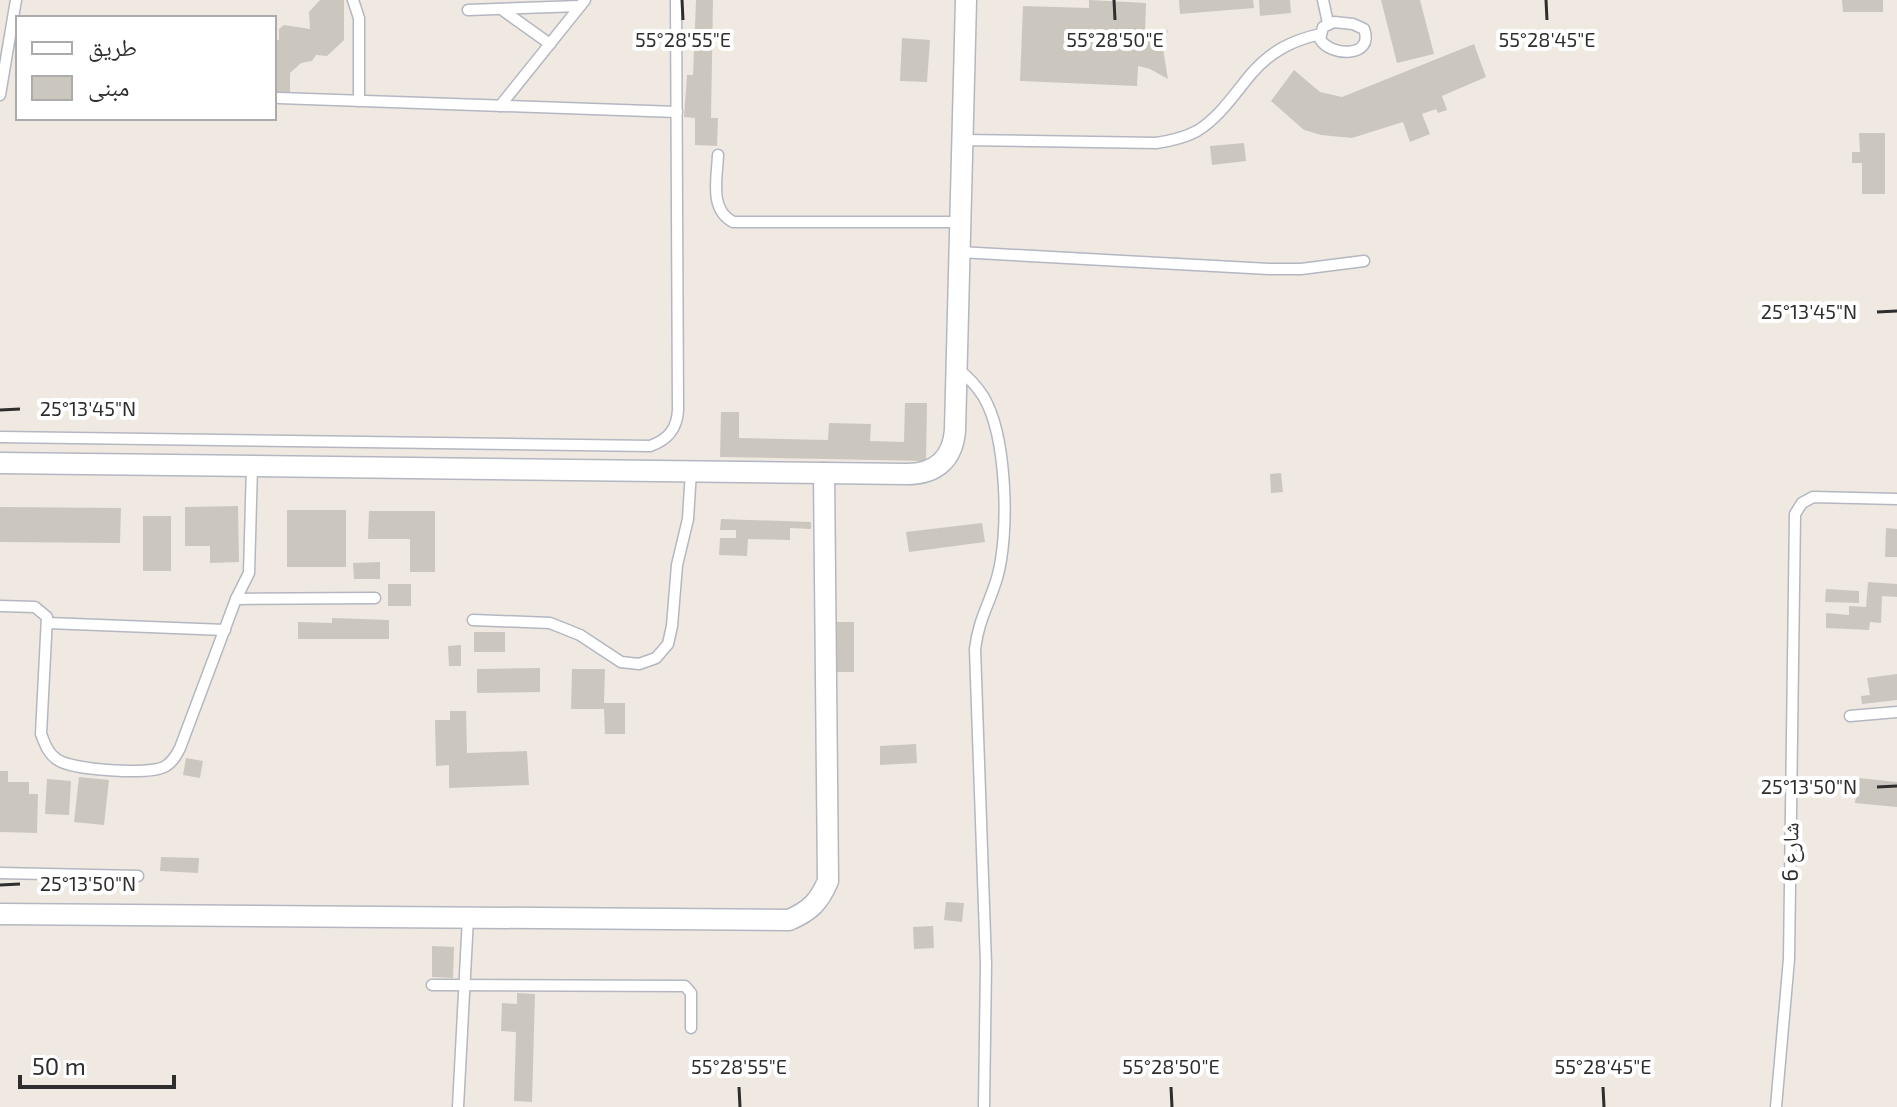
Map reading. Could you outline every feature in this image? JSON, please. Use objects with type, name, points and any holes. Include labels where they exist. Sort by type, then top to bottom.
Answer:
[{"type":"street","points":[[0,463],[922,474],[936,468],[947,458],[954,445],[966,0]]},
{"type":"street","points":[[0,914],[789,920],[807,913],[820,899],[828,881],[824,473]]},
{"type":"lane","points":[[0,95],[12,55],[16,0]]},
{"type":"lane","points":[[353,0],[359,18],[359,101]]},
{"type":"lane","points":[[0,437],[650,446],[659,443],[668,437],[677,420],[676,0]]},
{"type":"lane","points":[[962,140],[1156,143],[1178,139],[1198,130],[1216,116],[1267,58],[1283,46],[1321,34],[1328,23],[1323,0]]},
{"type":"lane","points":[[500,106],[583,3]]},
{"type":"lane","points":[[468,10],[583,3]]},
{"type":"lane","points":[[501,9],[550,44]]},
{"type":"lane","points":[[1321,34],[1323,45],[1328,49],[1353,52],[1364,47],[1367,35],[1359,25],[1328,23]]},
{"type":"lane","points":[[279,98],[677,112]]},
{"type":"lane","points":[[718,155],[718,208],[724,217],[733,222],[960,222]]},
{"type":"lane","points":[[959,252],[1269,269],[1332,267],[1364,261]]},
{"type":"lane","points":[[956,368],[972,381],[992,417],[1003,468],[1004,492],[1000,563],[982,612],[975,649],[986,964],[984,1107]]},
{"type":"lane","points":[[0,606],[35,607],[45,612],[48,623],[41,734],[46,748],[56,759],[69,765],[147,770],[163,767],[176,756],[236,599],[246,581],[251,564],[252,466]]},
{"type":"lane","points":[[473,620],[550,623],[580,635],[621,662],[639,664],[656,658],[668,644],[672,626],[677,565],[688,519],[691,471]]},
{"type":"lane","name":"شارع 6","points":[[1776,1107],[1789,959],[1795,514],[1802,503],[1826,495],[1897,499]]},
{"type":"lane","points":[[236,599],[375,598]]},
{"type":"lane","points":[[48,623],[225,630]]},
{"type":"lane","points":[[1850,716],[1897,712]]},
{"type":"lane","points":[[0,873],[138,876]]},
{"type":"lane","points":[[458,1107],[468,918]]},
{"type":"lane","points":[[432,985],[685,986],[691,993],[691,1028]]},
{"type":"building","points":[[320,0],[344,0],[344,40],[327,56],[316,55],[312,61],[301,63],[290,73],[290,93],[276,103],[276,40],[279,40],[279,29],[284,25],[310,29],[309,12]]},
{"type":"building","points":[[696,0],[713,0],[711,118],[718,118],[717,146],[695,145],[695,118],[684,117],[687,75],[693,75]]},
{"type":"building","points":[[1089,0],[1146,3],[1145,36],[1168,30],[1163,49],[1168,79],[1138,66],[1137,86],[1020,81],[1023,6],[1089,8]]},
{"type":"building","points":[[1179,0],[1253,0],[1254,8],[1180,14]]},
{"type":"building","points":[[1259,0],[1290,0],[1291,13],[1260,16]]},
{"type":"building","points":[[1381,0],[1420,0],[1434,54],[1397,63]]},
{"type":"building","points":[[1842,0],[1883,0],[1883,12],[1843,12]]},
{"type":"building","points":[[902,38],[930,40],[927,82],[900,81]]},
{"type":"building","points":[[1474,44],[1486,77],[1442,96],[1447,110],[1438,113],[1436,109],[1422,114],[1430,134],[1410,142],[1403,122],[1352,138],[1304,130],[1271,101],[1294,70],[1320,92],[1342,97]]},
{"type":"building","points":[[1859,133],[1885,133],[1885,194],[1862,194],[1862,163],[1852,163],[1852,152],[1860,152]]},
{"type":"building","points":[[1244,143],[1246,161],[1212,165],[1210,146]]},
{"type":"building","points":[[905,403],[927,403],[926,461],[720,457],[721,412],[739,412],[739,438],[828,440],[829,423],[871,424],[870,441],[904,442]]},
{"type":"building","points":[[1281,473],[1283,492],[1271,493],[1270,474]]},
{"type":"building","points":[[238,506],[239,562],[210,563],[210,546],[185,546],[185,507]]},
{"type":"building","points":[[0,507],[121,508],[120,543],[0,542]]},
{"type":"building","points":[[287,510],[346,510],[346,567],[287,567]]},
{"type":"building","points":[[369,511],[435,511],[435,572],[410,572],[410,539],[368,539]]},
{"type":"building","points":[[143,516],[171,516],[171,571],[143,571]]},
{"type":"building","points":[[721,519],[811,522],[811,529],[790,528],[790,540],[748,539],[747,556],[719,555],[720,538],[736,538],[736,530],[720,530]]},
{"type":"building","points":[[982,523],[985,542],[909,552],[906,532]]},
{"type":"building","points":[[1886,528],[1897,529],[1897,557],[1885,557]]},
{"type":"building","points":[[380,562],[380,579],[354,579],[353,563]]},
{"type":"building","points":[[1868,582],[1897,584],[1897,597],[1882,596],[1881,623],[1870,622],[1869,630],[1826,628],[1826,613],[1849,615],[1849,606],[1866,607]]},
{"type":"building","points":[[388,584],[411,584],[411,606],[388,606]]},
{"type":"building","points":[[1826,589],[1859,591],[1859,603],[1825,602]]},
{"type":"building","points":[[332,618],[389,620],[389,639],[298,639],[298,622],[332,623]]},
{"type":"building","points":[[836,622],[854,622],[854,672],[837,672]]},
{"type":"building","points":[[474,632],[505,632],[505,652],[474,652]]},
{"type":"building","points":[[461,645],[461,666],[449,666],[448,646]]},
{"type":"building","points":[[540,668],[540,692],[477,693],[477,669]]},
{"type":"building","points":[[572,669],[605,669],[604,703],[625,703],[625,734],[605,734],[604,709],[571,709]]},
{"type":"building","points":[[1897,674],[1897,700],[1862,704],[1861,696],[1870,695],[1867,678]]},
{"type":"building","points":[[450,711],[466,711],[467,753],[527,751],[529,785],[449,788],[449,765],[436,766],[435,720],[450,720]]},
{"type":"building","points":[[916,744],[917,763],[880,765],[880,746]]},
{"type":"building","points":[[186,758],[203,761],[200,778],[183,775]]},
{"type":"building","points":[[0,771],[8,771],[8,782],[29,782],[29,794],[38,794],[37,833],[0,832]]},
{"type":"building","points":[[79,777],[109,780],[104,825],[74,822]]},
{"type":"building","points":[[1858,778],[1897,782],[1897,807],[1855,803]]},
{"type":"building","points":[[47,779],[71,781],[69,815],[45,814]]},
{"type":"building","points":[[161,857],[199,858],[198,873],[160,871]]},
{"type":"building","points":[[946,902],[964,903],[962,922],[944,920]]},
{"type":"building","points":[[933,926],[934,948],[914,949],[913,927]]},
{"type":"building","points":[[432,946],[454,947],[453,978],[432,977]]},
{"type":"building","points":[[517,993],[535,994],[532,1102],[514,1101],[516,1032],[501,1031],[502,1003],[517,1004]]}]
